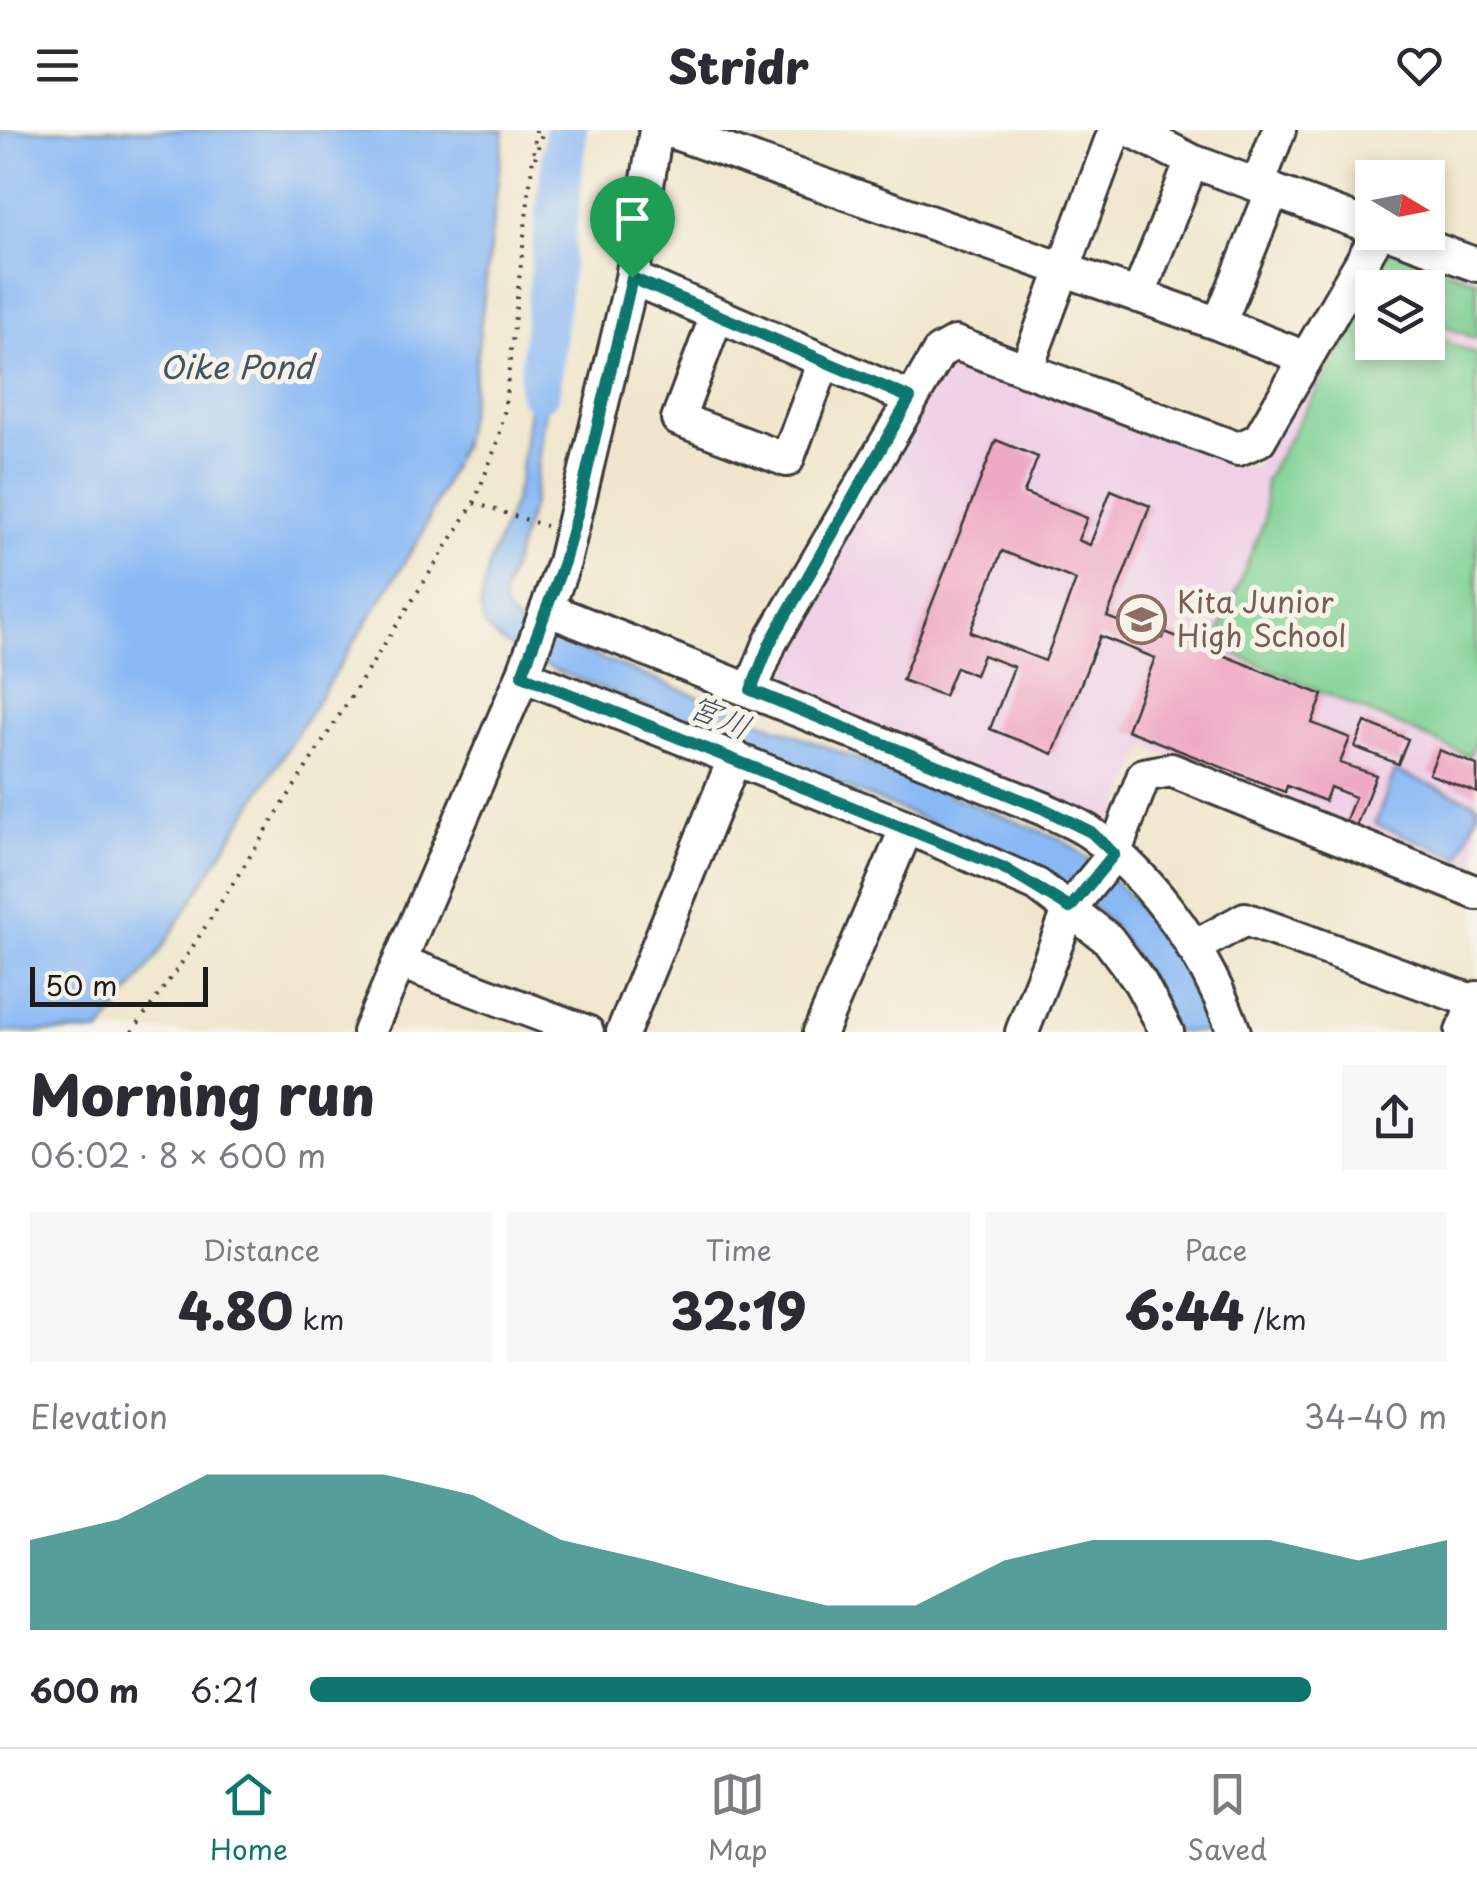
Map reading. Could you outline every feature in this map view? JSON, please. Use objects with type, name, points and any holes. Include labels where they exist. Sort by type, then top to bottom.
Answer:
[{"type":"street","points":[[369,1032],[524,670],[577,514],[632,278],[656,130]]},
{"type":"street","points":[[667,130],[1306,358]]},
{"type":"street","points":[[1026,370],[1115,130]]},
{"type":"street","points":[[1131,130],[1192,161],[1355,221]]},
{"type":"street","points":[[1218,324],[1265,187],[1279,130]]},
{"type":"street","points":[[1138,296],[1192,161]]},
{"type":"street","points":[[1445,249],[1475,258]]},
{"type":"street","points":[[751,690],[770,643],[939,352],[954,343],[1238,449],[1258,440],[1368,250]]},
{"type":"street","points":[[632,278],[910,398]]},
{"type":"street","points":[[717,314],[678,419],[787,460],[824,361]]},
{"type":"street","points":[[545,614],[751,690],[1044,809],[1091,832],[1110,860],[1148,886],[1193,948],[1214,982],[1234,1032]]},
{"type":"street","points":[[524,670],[1002,867],[1073,904],[1108,940],[1140,982],[1167,1032]]},
{"type":"street","points":[[623,1032],[735,758]]},
{"type":"street","points":[[1022,1032],[1073,904],[1110,860],[1144,775],[1171,770],[1477,893]]},
{"type":"street","points":[[820,1032],[907,827]]},
{"type":"street","points":[[1193,948],[1245,919],[1476,1000],[1462,1032]]},
{"type":"street","points":[[400,962],[587,1032]]},
{"type":"path","points":[[132,1032],[188,954],[474,503],[498,441],[504,413],[533,160],[538,154],[540,130]]},
{"type":"path","points":[[474,503],[548,526]]},
{"type":"shaded area","name":"Kita Junior High School","points":[[1378,250],[1411,250],[1477,275],[1477,885],[1146,748],[1112,827],[785,697],[781,687],[833,553],[942,364],[955,358],[1254,469],[1355,291],[1355,360],[1445,360],[1445,270],[1367,270]]},
{"type":"green space","points":[[1397,250],[1477,281],[1477,339],[1445,327],[1445,270],[1374,270],[1381,255]]},
{"type":"green space","points":[[1355,325],[1355,360],[1445,360],[1445,342],[1477,354],[1477,737],[1469,756],[1214,645],[1265,519],[1265,480]]},
{"type":"water","name":"Oike Pond","points":[[0,130],[504,130],[472,396],[461,446],[421,536],[157,956],[101,1032],[0,1032]]},
{"type":"water","name":"宮川","points":[[539,333],[553,336],[534,499],[503,595],[510,616],[538,635],[1061,839],[1110,877],[1153,924],[1189,976],[1214,1032],[1175,1032],[1117,931],[1083,898],[1031,865],[557,671],[501,642],[485,627],[480,609],[488,567],[520,478]]},
{"type":"water","points":[[1395,771],[1477,803],[1477,813],[1460,857],[1375,824]]},
{"type":"building","points":[[996,440],[1038,457],[1024,493],[1087,518],[1078,540],[1090,545],[1111,490],[1150,506],[1107,617],[1163,638],[1165,632],[1323,695],[1312,723],[1350,738],[1340,763],[1376,775],[1355,829],[1344,825],[1355,797],[1330,787],[1325,801],[1287,786],[1285,792],[1127,730],[1155,658],[1100,636],[1053,754],[990,729],[1014,667],[983,655],[975,675],[956,667],[944,696],[902,680]],"holes":[[[1002,551],[1076,580],[1045,661],[970,632]]]},
{"type":"building","points":[[1365,722],[1408,739],[1398,764],[1355,747]]},
{"type":"building","points":[[1439,750],[1477,765],[1477,793],[1429,774]]},
{"type":"waterway","points":[[539,390],[566,130]]},
{"type":"place","name":"Kita Junior High School","points":[[1142,620]]},
{"type":"route","points":[[632,278],[910,398],[770,643],[751,690],[1044,809],[1091,832],[1114,854],[1070,908],[1002,867],[522,675],[564,562],[632,278]]}]
